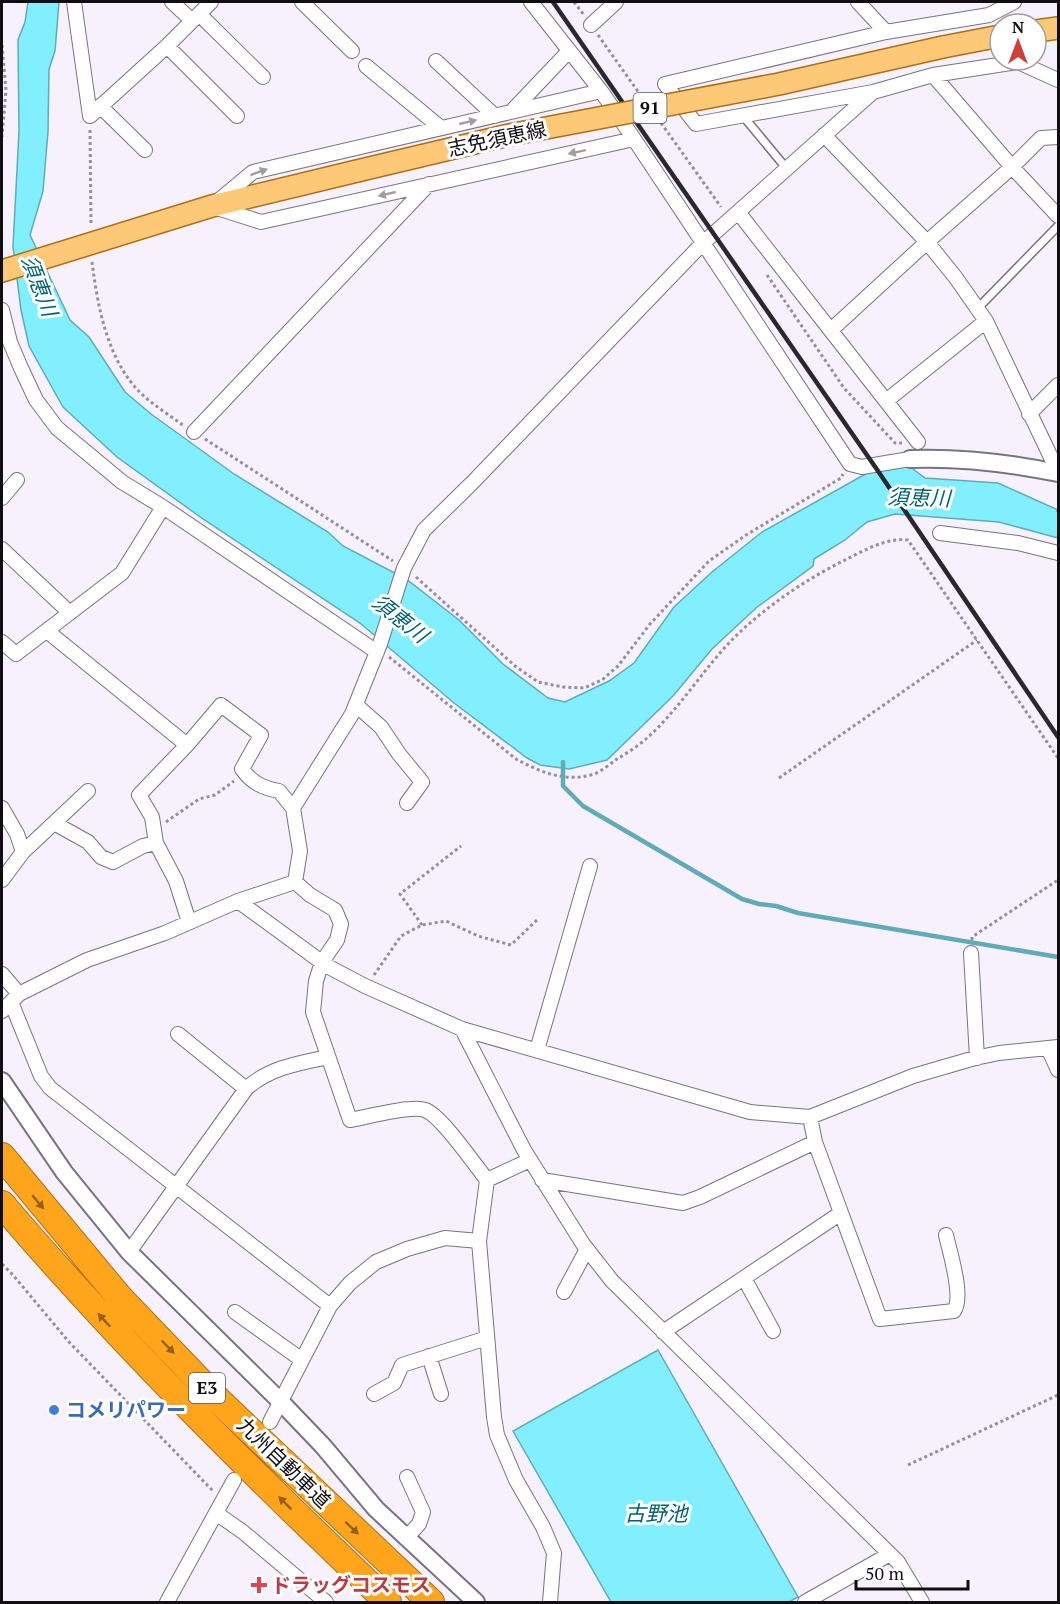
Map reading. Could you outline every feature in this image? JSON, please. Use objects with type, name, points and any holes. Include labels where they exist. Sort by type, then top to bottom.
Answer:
[{"type":"highway","name":"九州自動車道","points":[[2,1156],[120,1298],[219,1401],[431,1602]]},
{"type":"highway","name":"九州自動車道","points":[[2,1204],[64,1278],[149,1367],[319,1537],[388,1602]]},
{"type":"highway","points":[[319,1537],[346,1572],[377,1602]]},
{"type":"main road","name":"志免須恵線","points":[[2,271],[212,206],[509,135],[779,84],[988,38]]},
{"type":"street","points":[[74,2],[90,116]]},
{"type":"street","points":[[172,2],[193,15],[263,77]]},
{"type":"street","points":[[90,116],[168,46],[193,15],[211,2]]},
{"type":"street","points":[[302,2],[352,51]]},
{"type":"street","points":[[531,2],[601,91],[850,464],[862,467],[910,459],[944,458],[996,462],[1058,472]]},
{"type":"street","points":[[591,25],[616,2]]},
{"type":"street","points":[[858,2],[886,32]]},
{"type":"street","points":[[1014,2],[989,15],[886,32],[665,84],[696,124],[873,92],[933,75],[1018,62],[1059,80]]},
{"type":"street","points":[[168,46],[237,116]]},
{"type":"street","points":[[511,112],[569,51]]},
{"type":"street","points":[[436,62],[495,116]]},
{"type":"street","points":[[366,66],[441,128]]},
{"type":"street","points":[[933,75],[1012,167],[1059,216]]},
{"type":"street","points":[[212,206],[254,172],[601,91]]},
{"type":"street","points":[[293,808],[352,714],[378,648],[404,568],[424,530],[702,244],[873,92]]},
{"type":"street","points":[[100,106],[145,150]]},
{"type":"street","points":[[824,135],[927,242],[956,278],[981,315],[1058,472]]},
{"type":"street","points":[[831,330],[1012,167],[1041,138],[1059,137]]},
{"type":"street","points":[[212,206],[261,222],[634,139]]},
{"type":"street","points":[[195,432],[429,184]]},
{"type":"street","points":[[738,212],[918,442]]},
{"type":"street","points":[[2,310],[10,342],[21,368],[36,400],[57,428],[122,482],[378,648]]},
{"type":"street","points":[[886,400],[981,315]]},
{"type":"street","points":[[1029,414],[1059,385]]},
{"type":"street","points":[[2,498],[17,480]]},
{"type":"street","points":[[2,642],[16,654],[122,573],[163,507]]},
{"type":"street","points":[[940,533],[1018,543],[1059,553]]},
{"type":"street","points":[[2,549],[70,613]]},
{"type":"street","points":[[47,631],[187,745]]},
{"type":"street","points":[[189,922],[176,881],[156,843],[152,817],[139,795],[187,745],[221,705],[261,735],[242,770],[252,781],[265,788],[279,791],[293,808],[300,851],[295,882]]},
{"type":"street","points":[[356,705],[381,727],[422,782],[408,803]]},
{"type":"street","points":[[2,880],[23,852],[88,791]]},
{"type":"street","points":[[2,808],[17,834],[23,852]]},
{"type":"street","points":[[54,823],[88,842],[101,857],[113,862],[143,846],[156,843]]},
{"type":"street","points":[[537,1050],[590,866]]},
{"type":"street","points":[[10,1002],[87,960],[122,949],[238,901],[295,882]]},
{"type":"street","points":[[295,882],[310,896],[335,910],[341,924],[337,940],[322,962],[316,981],[313,1012],[350,1120],[407,1109],[424,1109],[438,1117],[488,1180],[479,1241],[497,1435],[516,1480],[543,1527],[554,1553],[550,1602]]},
{"type":"street","points":[[238,901],[322,962],[365,986],[462,1029],[750,1112],[810,1117],[914,1076],[999,1053],[1053,1047],[1059,1070]]},
{"type":"street","points":[[971,953],[977,1058]]},
{"type":"street","points":[[2,974],[10,1002],[41,1076],[50,1088],[330,1306]]},
{"type":"street","points":[[462,1029],[530,1160],[587,1249],[612,1281],[898,1562],[922,1602]]},
{"type":"street","points":[[178,1034],[246,1089]]},
{"type":"street","points":[[129,1252],[246,1089],[275,1070],[328,1057]]},
{"type":"street","points":[[2,1081],[64,1172],[129,1252],[280,1401],[323,1446],[376,1509],[476,1602]]},
{"type":"street","points":[[810,1117],[815,1142],[880,1319],[954,1311],[958,1305],[958,1293],[946,1235]]},
{"type":"street","points":[[542,1180],[683,1203],[815,1142]]},
{"type":"street","points":[[488,1180],[530,1160]]},
{"type":"street","points":[[663,1332],[841,1213]]},
{"type":"street","points":[[270,1422],[330,1306],[350,1282],[376,1262],[407,1248],[445,1238],[479,1241]]},
{"type":"street","points":[[564,1292],[587,1249]]},
{"type":"street","points":[[744,1278],[773,1331]]},
{"type":"street","points":[[235,1312],[302,1360]]},
{"type":"street","points":[[375,1394],[394,1383],[402,1365],[488,1338]]},
{"type":"street","points":[[429,1356],[441,1394]]},
{"type":"street","points":[[406,1538],[419,1524],[423,1512],[407,1477]]},
{"type":"street","points":[[166,1602],[234,1480]]},
{"type":"street","points":[[216,1514],[243,1532],[326,1602]]},
{"type":"street","points":[[805,1602],[890,1554]]},
{"type":"lane","points":[[743,116],[787,169]]},
{"type":"lane","points":[[981,315],[1059,226]]},
{"type":"path","points":[[2,45],[6,90],[2,137]]},
{"type":"path","points":[[84,245],[90,116]]},
{"type":"path","points":[[404,568],[431,589],[515,666],[538,682],[584,688],[602,680],[618,666],[650,624],[709,561],[746,535],[841,478],[850,464]]},
{"type":"path","points":[[378,648],[516,759],[536,770],[555,776],[574,777],[595,773],[645,740],[739,633],[777,602],[813,576],[900,538],[909,540],[1059,758]]},
{"type":"path","points":[[778,778],[977,640]]},
{"type":"path","points":[[154,828],[200,799],[215,795],[244,772]]},
{"type":"path","points":[[422,925],[400,894],[461,846]]},
{"type":"path","points":[[971,953],[972,937],[1059,880]]},
{"type":"path","points":[[365,986],[401,936],[422,925],[446,921],[478,936],[511,945],[538,919]]},
{"type":"path","points":[[2,1264],[69,1342],[214,1492],[224,1498]]},
{"type":"path","points":[[908,1465],[1059,1395]]},
{"type":"water","name":"須恵川","points":[[28,2],[59,2],[55,51],[49,69],[48,132],[43,191],[30,235],[70,320],[89,337],[125,392],[151,414],[234,474],[328,532],[343,546],[406,579],[459,620],[503,664],[548,698],[565,702],[609,681],[634,663],[674,607],[712,572],[762,532],[869,472],[909,466],[925,478],[998,483],[1056,509],[1058,538],[999,522],[895,514],[867,522],[845,540],[814,559],[813,566],[756,608],[712,649],[673,696],[607,760],[569,769],[540,765],[527,758],[454,703],[360,623],[203,519],[117,457],[63,407],[29,346],[21,310],[13,247],[19,131],[18,40],[25,22]]},
{"type":"water","name":"古野池","points":[[658,1350],[798,1597],[789,1602],[611,1602],[513,1431]]},
{"type":"waterway","points":[[563,762],[563,786],[583,806],[742,899],[798,913],[1058,957]]},
{"type":"railway","points":[[553,2],[878,471],[1058,737]]},
{"type":"place","name":"コメリパワー","points":[[54,1410]]},
{"type":"place","name":"ドラッグコスモス","points":[[259,1585]]}]
